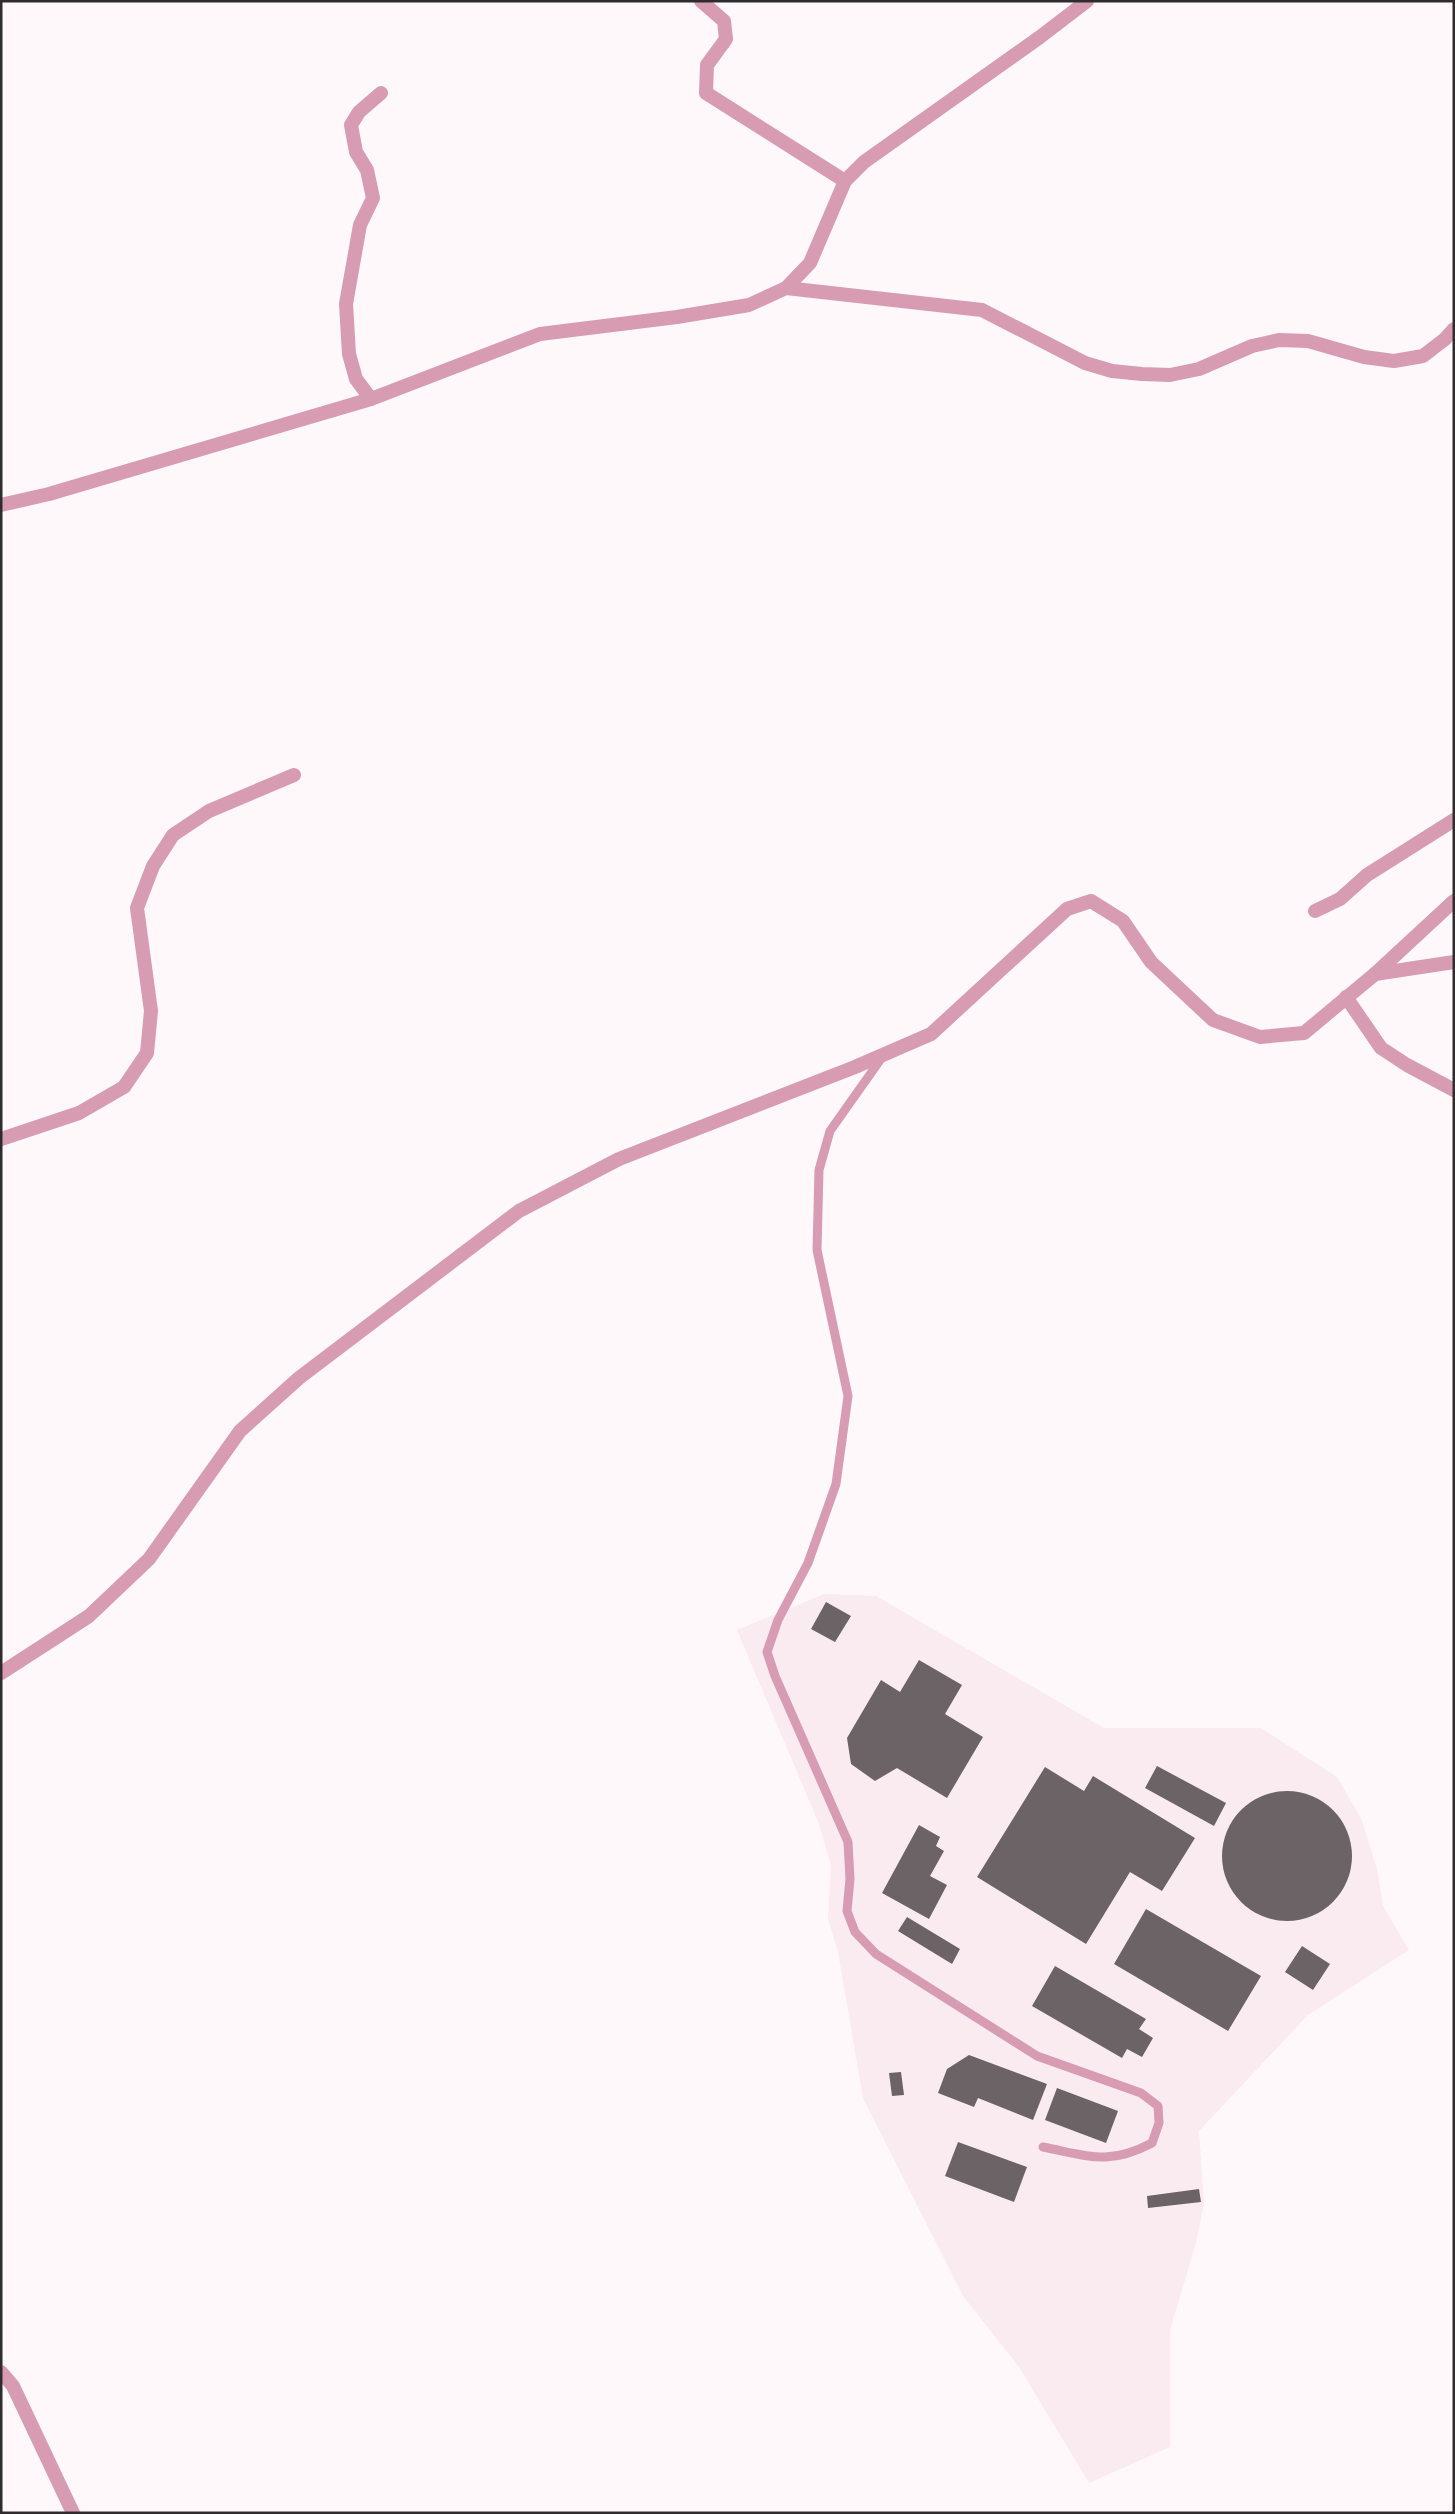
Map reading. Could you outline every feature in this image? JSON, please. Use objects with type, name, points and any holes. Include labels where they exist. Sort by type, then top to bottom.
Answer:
[{"type":"street","points":[[701,1],[724,21],[726,39],[707,65],[706,92],[845,181]]},
{"type":"street","points":[[1,505],[49,494],[371,399],[540,334],[677,317],[749,305],[786,288],[810,264],[845,181],[864,162],[1040,37],[1087,1]]},
{"type":"street","points":[[371,399],[356,379],[349,354],[346,304],[360,225],[373,198],[368,170],[356,152],[351,125],[359,112],[381,93]]},
{"type":"street","points":[[786,288],[982,310],[1085,363],[1112,371],[1142,374],[1170,375],[1199,369],[1252,346],[1280,340],[1308,341],[1364,356],[1394,361],[1422,356],[1445,340],[1454,329]]},
{"type":"street","points":[[1,1140],[79,1113],[124,1087],[147,1053],[151,1011],[137,908],[153,866],[172,835],[209,811],[294,775]]},
{"type":"street","points":[[1316,911],[1340,899],[1367,875],[1454,820]]},
{"type":"street","points":[[1,1673],[89,1616],[149,1559],[240,1431],[299,1378],[519,1211],[619,1159],[931,1034],[1067,909],[1091,901],[1123,921],[1151,962],[1213,1020],[1260,1037],[1304,1033],[1375,974],[1454,901]]},
{"type":"street","points":[[1375,974],[1454,962]]},
{"type":"street","points":[[1346,997],[1381,1048],[1407,1065],[1454,1090]]},
{"type":"street","points":[[1,2372],[13,2386],[73,2513]]},
{"type":"lane","points":[[885,1054],[830,1131],[819,1170],[818,1250],[848,1396],[836,1484],[808,1562],[778,1620],[766,1652],[774,1676],[848,1842],[850,1878],[847,1911],[854,1932],[876,1954],[1037,2056],[1141,2092],[1158,2106],[1159,2123],[1152,2142],[1131,2153],[1101,2158],[1043,2148]]},
{"type":"shaded area","points":[[824,1594],[876,1596],[1104,1728],[1261,1728],[1337,1777],[1361,1818],[1377,1869],[1383,1906],[1409,1950],[1308,2015],[1199,2131],[1204,2204],[1196,2243],[1170,2330],[1170,2447],[1089,2483],[1019,2367],[963,2296],[863,2098],[838,1952],[828,1919],[831,1865],[819,1824],[737,1630]]},
{"type":"building","points":[[826,1602],[851,1616],[835,1642],[811,1629]]},
{"type":"building","points":[[919,1660],[962,1685],[945,1714],[983,1737],[947,1798],[897,1768],[875,1781],[851,1764],[847,1738],[881,1680],[900,1692]]},
{"type":"building","points":[[1157,1766],[1226,1803],[1214,1826],[1145,1788]]},
{"type":"building","points":[[1045,1767],[1084,1791],[1093,1776],[1195,1838],[1162,1891],[1130,1872],[1086,1944],[977,1877]]},
{"type":"building","points":[[1287,1791],[1300,1792],[1312,1796],[1333,1810],[1347,1831],[1351,1843],[1351,1869],[1347,1881],[1333,1902],[1312,1916],[1300,1920],[1287,1921],[1274,1920],[1262,1916],[1241,1902],[1227,1881],[1223,1869],[1222,1856],[1223,1843],[1227,1831],[1241,1810],[1262,1796],[1274,1792]]},
{"type":"building","points":[[919,1825],[940,1837],[936,1846],[944,1851],[930,1876],[947,1885],[929,1919],[882,1893]]},
{"type":"building","points":[[1146,1909],[1261,1976],[1228,2031],[1114,1964]]},
{"type":"building","points":[[907,1917],[960,1949],[952,1964],[898,1931]]},
{"type":"building","points":[[1302,1946],[1330,1964],[1313,1990],[1285,1972]]},
{"type":"building","points":[[1055,1966],[1146,2019],[1139,2029],[1153,2038],[1142,2057],[1127,2049],[1122,2058],[1032,2006]]},
{"type":"building","points":[[969,2055],[1047,2084],[1033,2120],[978,2098],[974,2107],[938,2093],[947,2069]]},
{"type":"building","points":[[901,2072],[904,2095],[892,2096],[889,2073]]},
{"type":"building","points":[[1057,2088],[1118,2111],[1106,2143],[1045,2120]]},
{"type":"building","points":[[958,2142],[1027,2167],[1014,2202],[945,2176]]},
{"type":"building","points":[[1199,2189],[1201,2202],[1148,2208],[1147,2196]]}]
